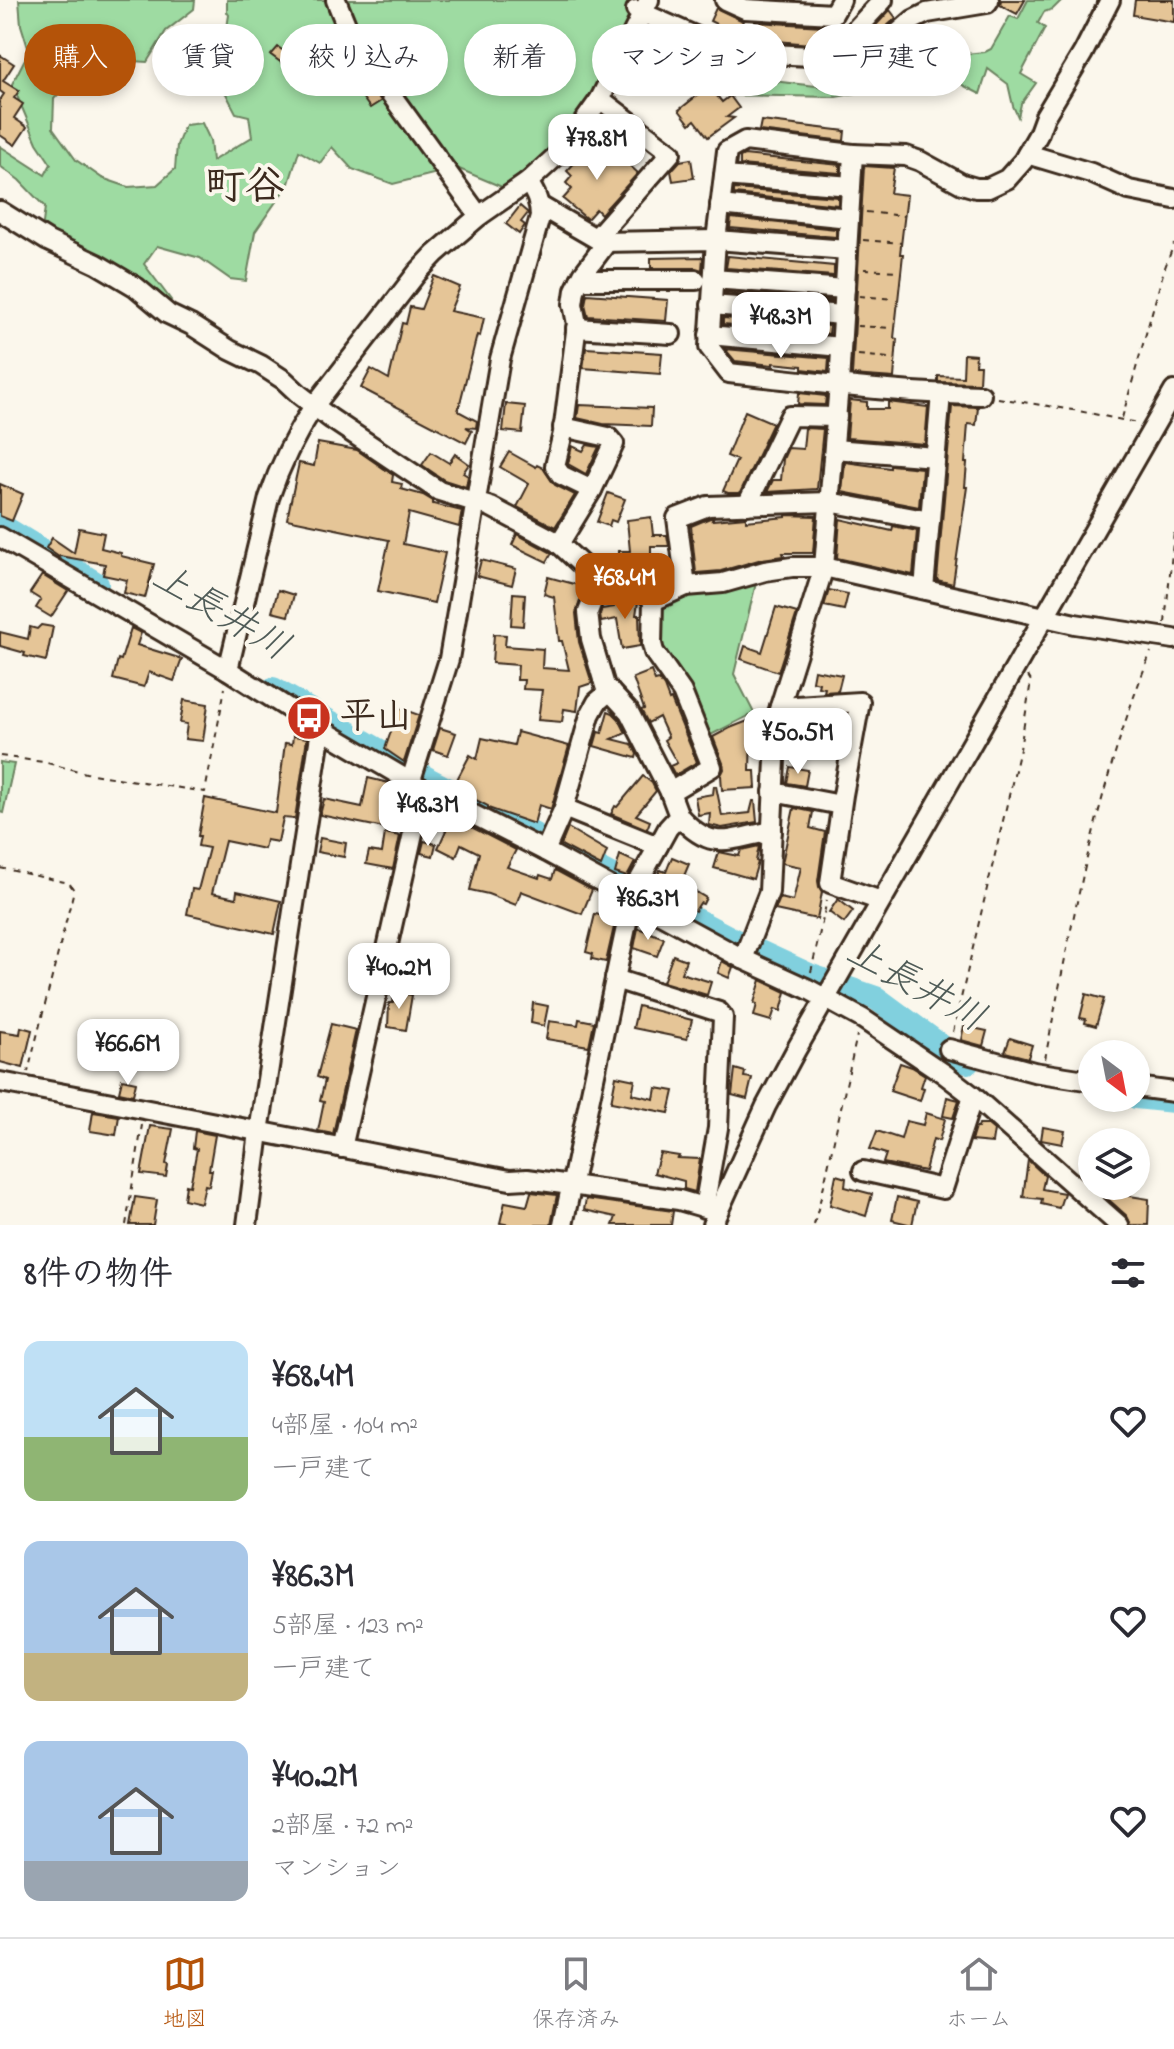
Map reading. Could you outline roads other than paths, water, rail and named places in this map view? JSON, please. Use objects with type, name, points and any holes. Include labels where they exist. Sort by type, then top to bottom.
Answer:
[{"type":"street","points":[[336,0],[353,42],[479,216]]},
{"type":"street","points":[[725,0],[745,9],[833,14],[841,0]]},
{"type":"street","points":[[861,24],[883,0]]},
{"type":"street","points":[[908,24],[927,13],[987,3],[989,0]]},
{"type":"street","points":[[981,395],[941,394],[729,373],[709,347],[711,305],[704,279],[716,240],[727,151],[745,141],[853,154],[906,156],[962,184],[988,188],[1007,179],[1023,161],[1110,0]]},
{"type":"street","points":[[228,670],[269,498],[288,451],[314,406],[435,254],[479,216],[528,182],[565,148],[600,99],[642,8],[731,52],[803,56]]},
{"type":"street","points":[[592,490],[561,475],[555,466],[576,328],[575,290],[602,240],[671,153],[600,99]]},
{"type":"street","points":[[743,959],[769,892],[777,716],[824,567],[837,417],[853,154]]},
{"type":"street","points":[[1027,154],[1091,173],[1129,190],[1174,199]]},
{"type":"street","points":[[724,176],[851,186]]},
{"type":"street","points":[[342,1148],[417,785],[449,659],[500,359],[540,217],[536,194],[528,182]]},
{"type":"street","points":[[720,205],[849,214]]},
{"type":"street","points":[[540,206],[602,240],[716,240],[847,252]]},
{"type":"street","points":[[0,211],[48,241],[136,287],[168,314],[261,365],[314,406],[439,491],[491,507],[559,544],[599,584],[642,589],[653,601],[654,652],[682,692],[712,767],[670,792]]},
{"type":"street","points":[[580,280],[704,279],[844,292]]},
{"type":"street","points":[[711,305],[843,320]]},
{"type":"street","points":[[576,328],[671,334]]},
{"type":"street","points":[[709,335],[841,351]]},
{"type":"street","points":[[711,1215],[825,999],[1174,391]]},
{"type":"street","points":[[924,589],[941,394]]},
{"type":"street","points":[[747,505],[790,416],[837,417]]},
{"type":"street","points":[[559,544],[592,490],[614,444],[608,437],[563,427]]},
{"type":"street","points":[[834,449],[935,457]]},
{"type":"street","points":[[686,586],[677,518],[708,506],[829,502],[930,521]]},
{"type":"street","points":[[0,537],[417,785],[743,959],[863,1019],[973,1096],[1107,1221]]},
{"type":"street","points":[[653,601],[686,586],[723,583],[792,567],[824,567],[1075,624],[1165,638]]},
{"type":"street","points":[[599,584],[588,612],[591,639],[605,686],[629,712],[679,816],[691,829],[708,839],[728,841],[772,831]]},
{"type":"street","points":[[545,851],[564,808],[590,715],[597,702],[610,691]]},
{"type":"street","points":[[780,707],[860,702],[830,883],[881,901]]},
{"type":"street","points":[[247,1225],[321,729]]},
{"type":"street","points":[[773,792],[841,805]]},
{"type":"street","points":[[564,808],[658,846]]},
{"type":"street","points":[[563,1225],[635,888],[668,828],[679,816]]},
{"type":"street","points":[[615,979],[719,1012],[723,1017],[711,1215]]},
{"type":"street","points":[[949,1049],[1042,1073],[1078,1079]]},
{"type":"street","points":[[0,1082],[510,1180],[570,1184],[679,1200],[711,1215]]},
{"type":"street","points":[[1150,1089],[1174,1092]]},
{"type":"street","points":[[863,1171],[943,1189],[973,1096]]},
{"type":"waterway","name":"上長井川","points":[[0,525],[97,584]]},
{"type":"waterway","name":"上長井川","points":[[273,689],[428,779],[736,941],[809,975],[876,998],[960,1060],[968,1062]]},
{"type":"waterway","name":"上長井川","points":[[1150,1098],[1174,1101]]},
{"type":"place","name":"平山","points":[[309,718]]},
{"type":"district","name":"町谷","points":[[245,188]]}]
